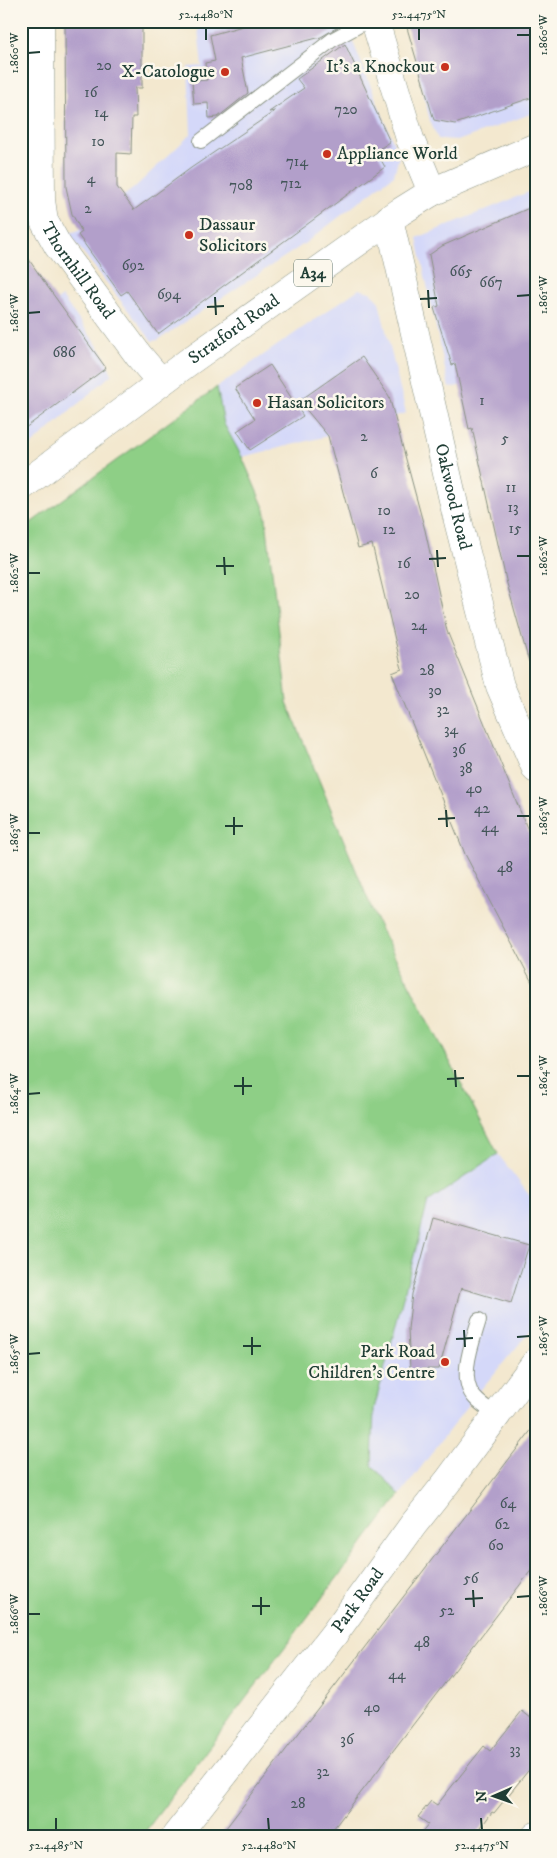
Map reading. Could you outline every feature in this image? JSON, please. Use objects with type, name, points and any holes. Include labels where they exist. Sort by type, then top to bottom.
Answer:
[{"type":"main road","name":"Thornhill Road","points":[[40,21],[41,200],[44,221],[58,246],[161,382]]},
{"type":"main road","points":[[375,21],[410,139],[432,192]]},
{"type":"main road","name":"Stratford Road","points":[[21,487],[161,382],[389,219],[432,192],[536,147]]},
{"type":"main road","name":"Oakwood Road","points":[[389,219],[456,513],[500,686],[536,769]]},
{"type":"main road","name":"Park Road","points":[[175,1837],[334,1634],[413,1525],[536,1362]]},
{"type":"lane","points":[[201,142],[332,40],[367,21]]},
{"type":"lane","points":[[479,1320],[468,1357],[467,1379],[474,1397],[497,1416]]},
{"type":"shaded area","points":[[224,21],[347,21],[353,42],[399,156],[394,175],[304,244],[158,340],[152,341],[68,233],[77,231],[134,188],[191,134],[188,67],[202,66],[198,29]]},
{"type":"shaded area","points":[[406,21],[536,21],[536,112],[460,140],[438,139],[430,121]]},
{"type":"shaded area","points":[[536,189],[536,374],[526,372],[449,388],[417,238]]},
{"type":"shaded area","points":[[359,289],[370,292],[379,302],[406,413],[328,436],[242,457],[224,424],[217,387]]},
{"type":"shaded area","points":[[62,297],[103,353],[112,374],[27,449],[21,440],[21,327]]},
{"type":"shaded area","name":"Park Road Children's Centre","points":[[498,1154],[536,1204],[536,1324],[472,1400],[400,1495],[372,1465],[374,1409],[428,1202]]},
{"type":"green space","points":[[217,387],[224,424],[242,457],[265,510],[287,702],[378,924],[498,1154],[428,1202],[374,1409],[372,1465],[400,1495],[141,1837],[21,1837],[21,530]]},
{"type":"building","points":[[65,21],[142,21],[142,88],[135,88],[136,117],[132,117],[131,154],[117,153],[117,187],[134,210],[191,168],[275,111],[269,112],[304,88],[297,79],[345,44],[390,142],[376,151],[385,167],[158,334],[127,291],[121,295],[78,235],[82,232],[72,214],[66,187]]},
{"type":"building","name":"X-Catologue","points":[[261,21],[348,21],[321,37],[241,58],[248,93],[218,117],[209,118],[208,103],[194,104],[192,81],[207,80],[205,63],[215,61],[210,35]]},
{"type":"building","points":[[405,21],[536,21],[536,96],[455,124],[434,120]]},
{"type":"building","points":[[536,205],[536,661],[529,662],[506,580],[472,428],[469,429],[455,364],[452,365],[434,308],[439,306],[429,255],[442,246]]},
{"type":"building","points":[[21,248],[106,368],[21,431]]},
{"type":"building","points":[[362,357],[389,396],[425,530],[447,631],[536,850],[536,990],[465,854],[425,756],[392,673],[402,669],[372,544],[358,548],[328,436],[299,401]]},
{"type":"building","points":[[270,365],[303,416],[250,450],[237,431],[255,419],[235,388]]},
{"type":"building","points":[[433,1218],[529,1245],[511,1303],[461,1288],[439,1369],[410,1369],[408,1329],[412,1294]]},
{"type":"building","points":[[536,1424],[536,1564],[327,1837],[219,1837]]},
{"type":"building","points":[[522,1711],[536,1722],[536,1761],[494,1813],[492,1812],[474,1837],[418,1837],[428,1824],[418,1817],[431,1801],[437,1805],[484,1746],[490,1751]]},
{"type":"place","name":"It's a Knockout","points":[[445,67]]},
{"type":"place","name":"X-Catologue","points":[[225,72]]},
{"type":"place","name":"Appliance World","points":[[327,154]]},
{"type":"place","name":"Dassaur Solicitors","points":[[189,235]]},
{"type":"place","name":"Hasan Solicitors","points":[[257,403]]},
{"type":"place","name":"Park Road Children's Centre","points":[[445,1362]]}]
